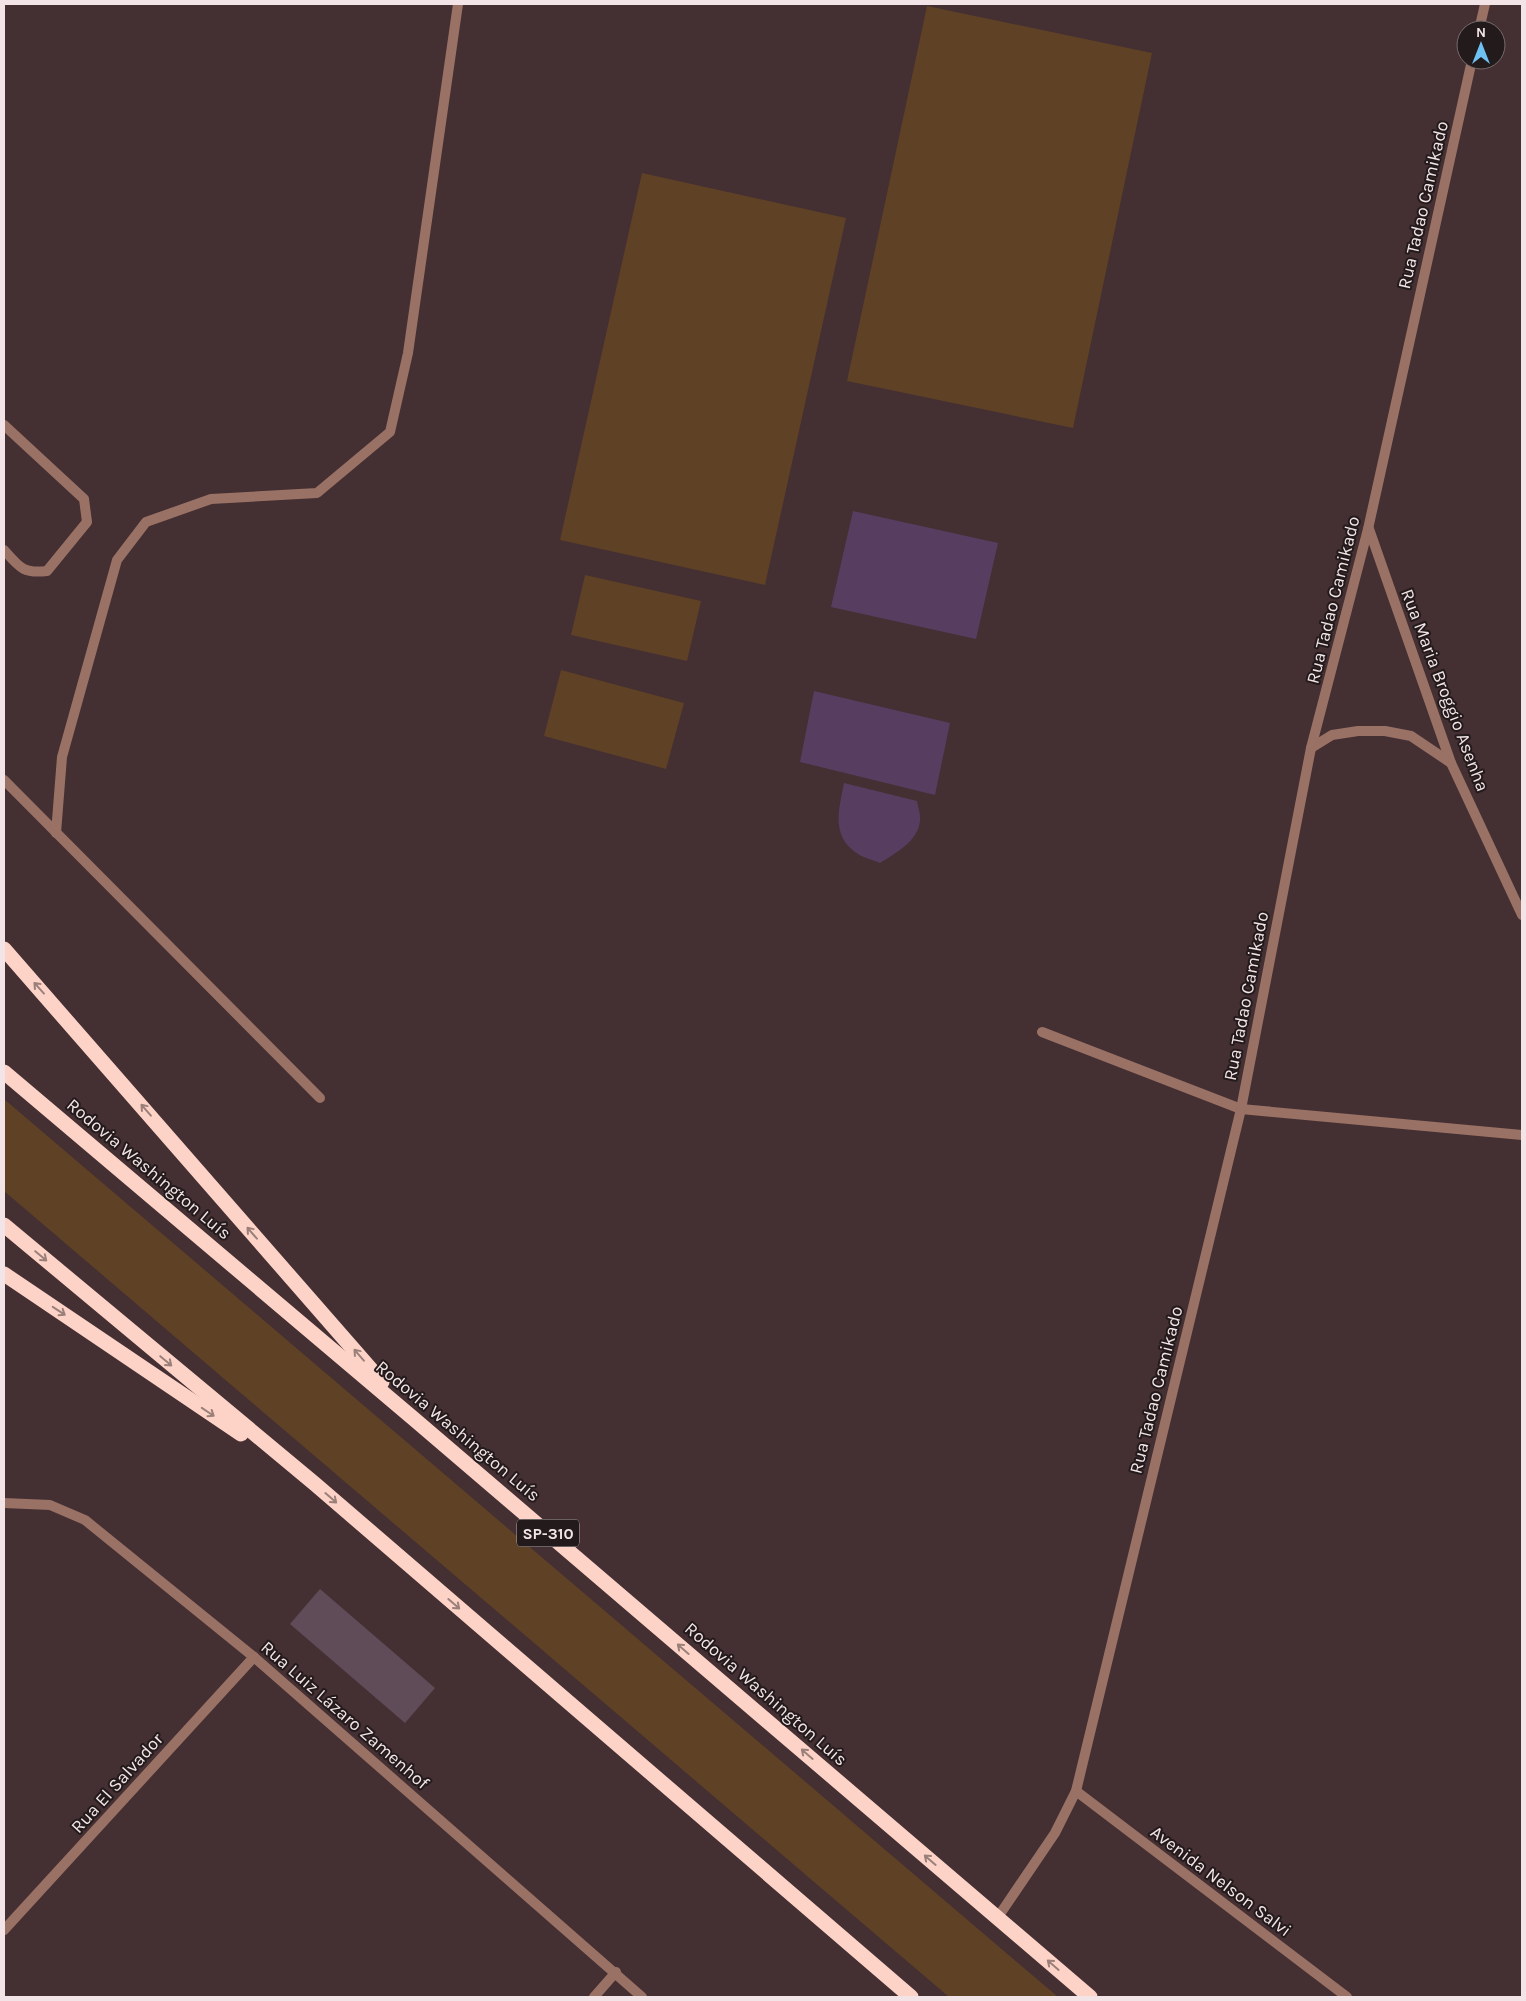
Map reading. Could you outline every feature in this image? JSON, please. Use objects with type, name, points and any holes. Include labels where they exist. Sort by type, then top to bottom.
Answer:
[{"type":"highway","points":[[4,949],[414,1419]]},
{"type":"highway","name":"Rodovia Washington Luís","points":[[4,1072],[414,1419],[1090,1997]]},
{"type":"highway","points":[[4,1225],[315,1484],[911,1997]]},
{"type":"highway","points":[[4,1274],[315,1484]]},
{"type":"street","points":[[56,834],[62,757],[117,560],[146,522],[211,499],[317,493],[390,432],[408,353],[458,4]]},
{"type":"street","points":[[1481,20],[1485,4]]},
{"type":"street","name":"Rua Tadao Camikado","points":[[998,1918],[1056,1832],[1076,1791],[1240,1109],[1312,748],[1368,528],[1470,70]]},
{"type":"street","points":[[4,425],[84,499],[87,522],[47,571],[31,573],[16,564],[4,550]]},
{"type":"street","name":"Rua Maria Broggio Asenha","points":[[1368,528],[1451,763],[1522,915]]},
{"type":"street","points":[[1312,748],[1332,734],[1358,731],[1385,731],[1411,736],[1451,763]]},
{"type":"street","points":[[4,780],[320,1098]]},
{"type":"street","points":[[1042,1032],[1240,1109],[1522,1135]]},
{"type":"street","name":"Rua Luiz Lázaro Zamenhof","points":[[4,1503],[50,1505],[85,1520],[254,1657],[616,1972],[642,1997]]},
{"type":"street","name":"Rua El Salvador","points":[[4,1930],[254,1657]]},
{"type":"street","name":"Avenida Nelson Salvi","points":[[1076,1791],[1347,1997]]},
{"type":"street","points":[[594,1997],[616,1972]]},
{"type":"shaded area","points":[[927,6],[1152,53],[1073,428],[847,381]]},
{"type":"shaded area","points":[[642,173],[846,218],[765,585],[560,540]]},
{"type":"shaded area","points":[[853,511],[998,543],[976,639],[831,607]]},
{"type":"shaded area","points":[[585,575],[701,601],[687,661],[571,635]]},
{"type":"shaded area","points":[[561,670],[684,703],[666,769],[544,736]]},
{"type":"shaded area","points":[[814,691],[950,723],[935,795],[800,762]]},
{"type":"shaded area","points":[[844,783],[917,801],[920,821],[915,835],[899,851],[880,863],[855,852],[847,845],[840,829],[839,812]]},
{"type":"shaded area","points":[[4,1099],[1058,1997],[949,1997],[4,1191]]},
{"type":"building","points":[[320,1589],[435,1688],[405,1723],[290,1624]]}]
